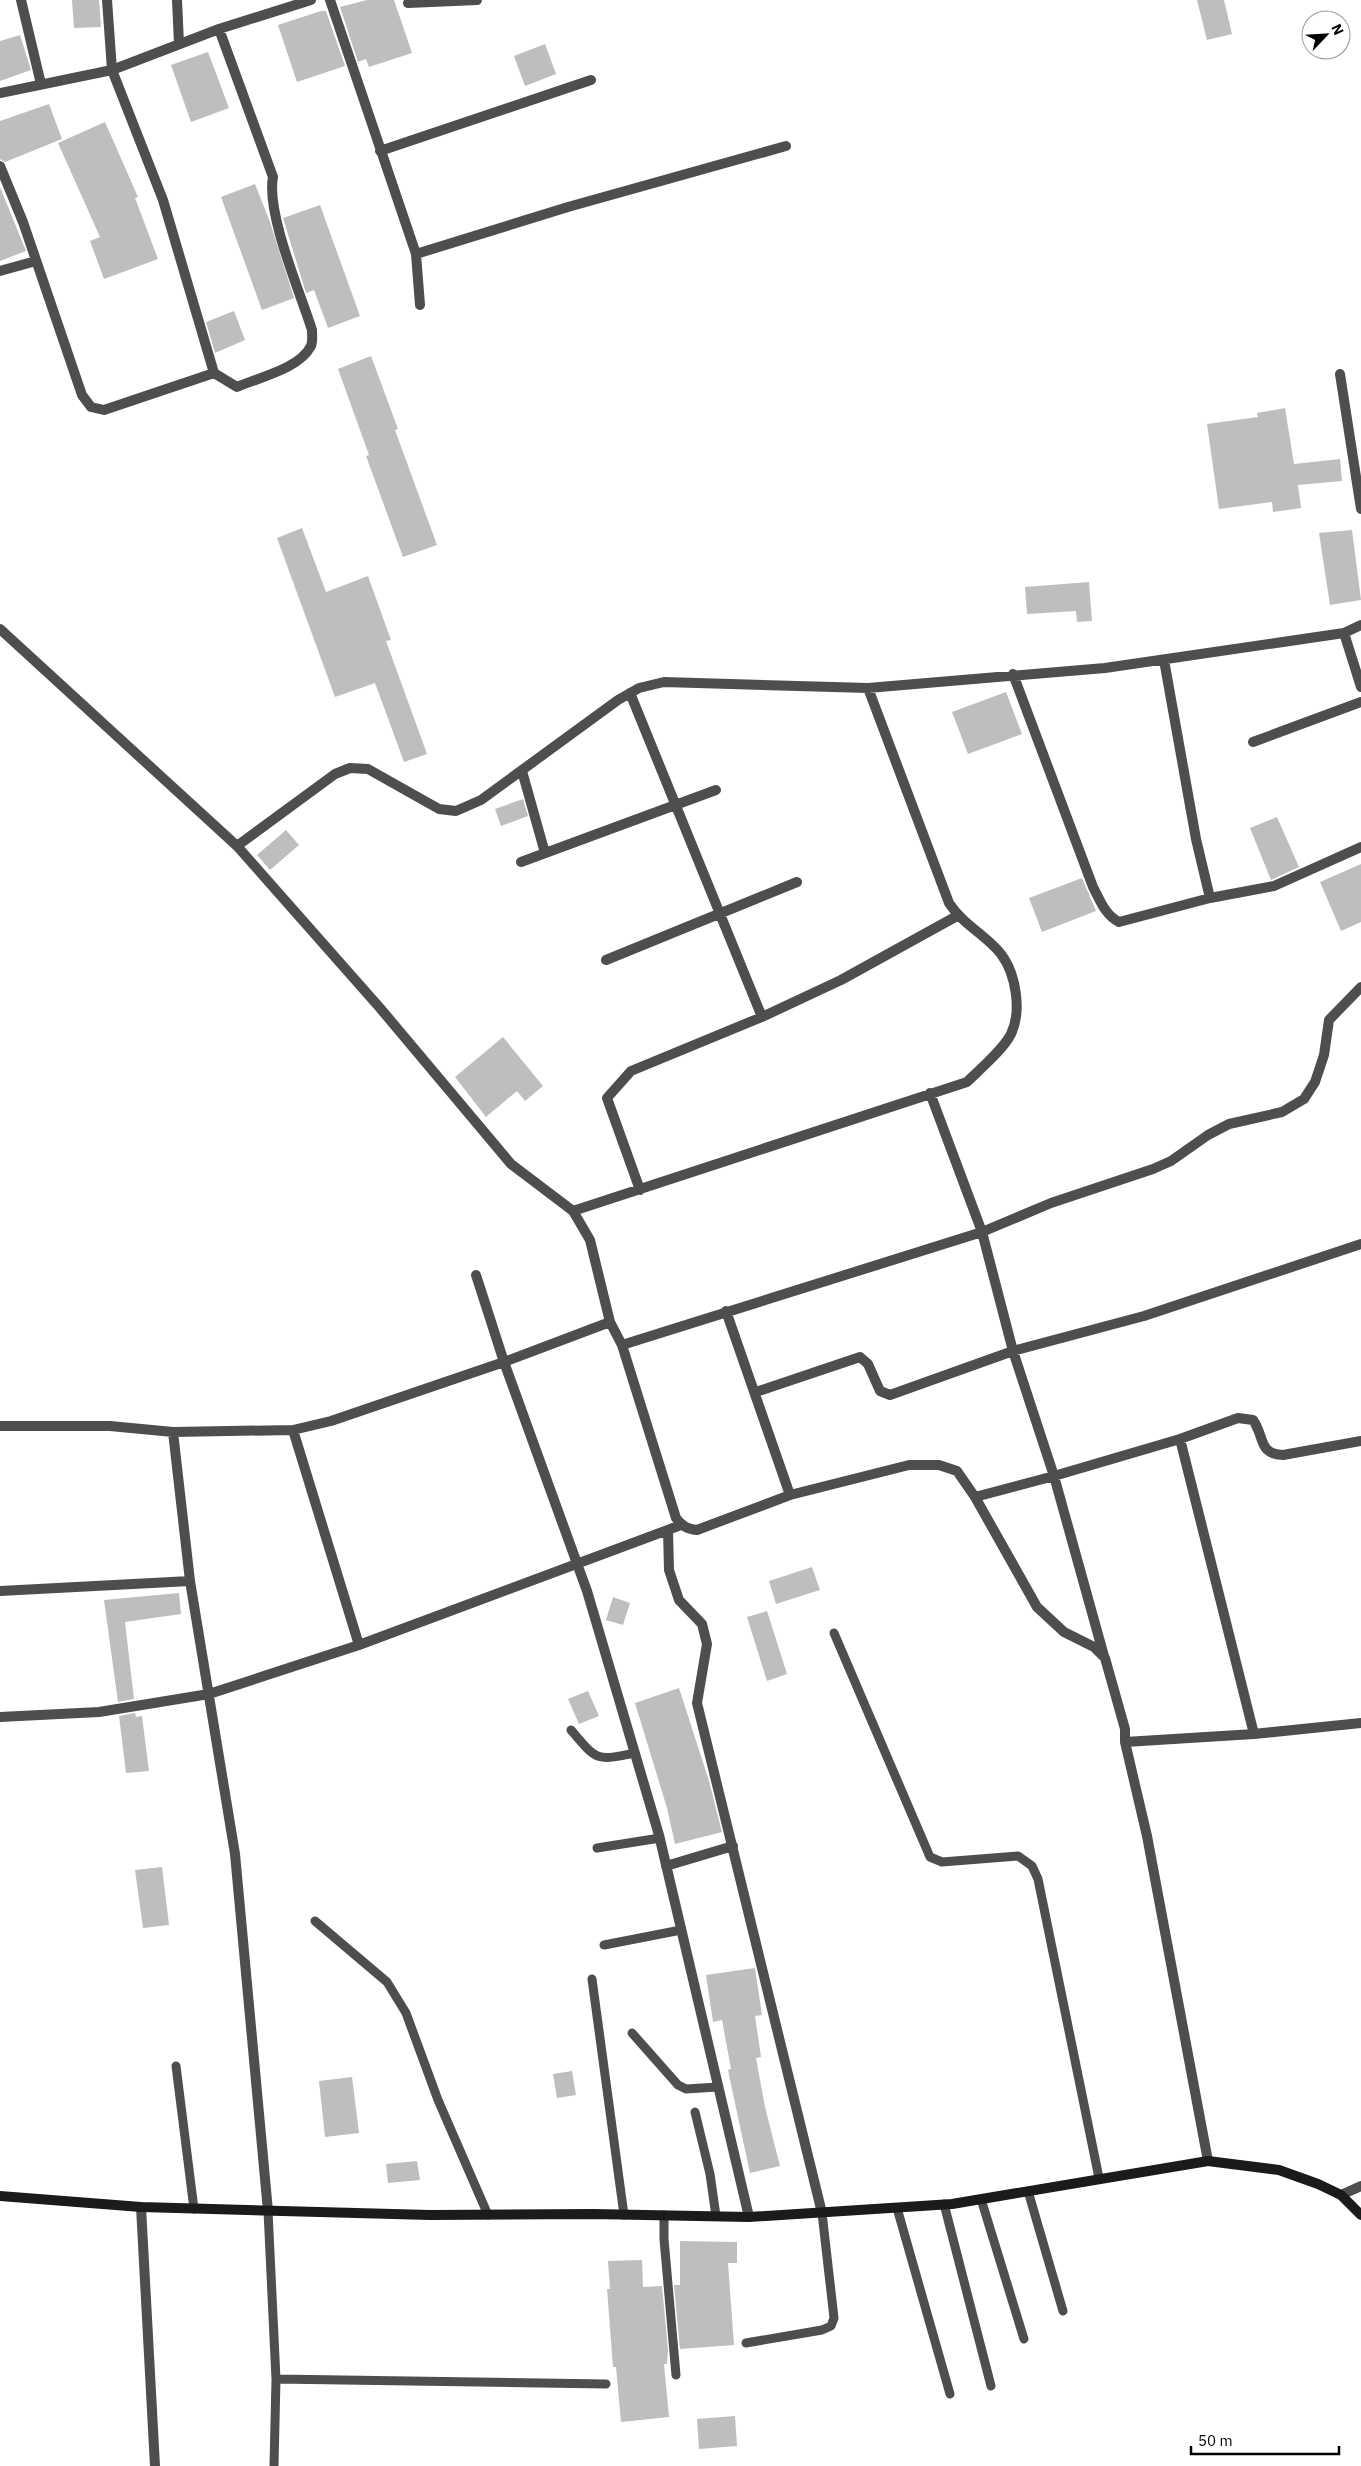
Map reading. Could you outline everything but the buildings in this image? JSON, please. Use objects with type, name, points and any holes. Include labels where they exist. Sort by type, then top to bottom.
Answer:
[{"type":"street","points":[[21,0],[41,84]]},
{"type":"street","points":[[107,0],[112,70],[163,200],[214,374],[237,387],[303,357],[312,344],[312,330],[274,211],[271,186],[273,177],[219,29]]},
{"type":"street","points":[[177,0],[179,44]]},
{"type":"street","points":[[0,94],[112,70],[219,29],[311,0]]},
{"type":"street","points":[[330,0],[416,254],[420,305]]},
{"type":"street","points":[[408,3],[477,0]]},
{"type":"street","points":[[380,151],[591,80]]},
{"type":"street","points":[[416,254],[568,207],[786,146]]},
{"type":"street","points":[[0,166],[23,222],[82,395],[91,407],[104,410],[214,374]]},
{"type":"street","points":[[0,271],[36,260]]},
{"type":"street","points":[[1340,374],[1361,509]]},
{"type":"street","points":[[237,846],[335,774],[350,768],[361,767],[374,771],[439,809],[456,811],[481,800],[630,693],[639,688],[664,682],[868,688],[1013,674],[1050,673],[1164,660],[1344,633],[1361,625]]},
{"type":"street","points":[[0,630],[237,846],[380,1008],[511,1164],[573,1211],[590,1240],[610,1322],[622,1345],[676,1518],[681,1525],[689,1530],[697,1530],[790,1495],[909,1466],[939,1464],[957,1470],[975,1497],[1038,1607],[1064,1632],[1094,1647],[1105,1658]]},
{"type":"street","points":[[1344,633],[1361,687]]},
{"type":"street","points":[[1164,660],[1196,839],[1210,898]]},
{"type":"street","points":[[1013,674],[1093,887],[1108,914],[1119,922],[1210,898],[1283,882],[1361,847]]},
{"type":"street","points":[[573,1211],[967,1082],[1011,1034],[1016,1014],[1016,990],[1009,969],[1001,954],[957,916],[946,894],[868,688]]},
{"type":"street","points":[[630,693],[762,1017]]},
{"type":"street","points":[[1253,742],[1361,702]]},
{"type":"street","points":[[522,771],[545,854]]},
{"type":"street","points":[[521,862],[716,790]]},
{"type":"street","points":[[606,960],[797,882]]},
{"type":"street","points":[[640,1190],[607,1098],[631,1071],[762,1017],[841,980],[957,916]]},
{"type":"street","points":[[622,1345],[982,1232],[1051,1203],[1153,1169],[1171,1161],[1208,1135],[1229,1124],[1282,1112],[1304,1099],[1315,1082],[1324,1055],[1329,1020],[1361,987]]},
{"type":"street","points":[[930,1093],[982,1232],[1013,1351],[1054,1476],[1125,1729],[1124,1742],[1148,1836],[1208,2161]]},
{"type":"street","points":[[756,1392],[860,1357],[868,1364],[880,1391],[890,1395],[1013,1351],[1144,1316],[1361,1244]]},
{"type":"street","points":[[476,1275],[504,1362],[577,1563],[660,1838],[749,2217]]},
{"type":"street","points":[[726,1311],[756,1392],[790,1495]]},
{"type":"street","points":[[0,1426],[110,1426],[173,1432],[293,1430],[331,1421],[504,1362],[610,1322]]},
{"type":"street","points":[[975,1497],[1180,1439],[1238,1418],[1253,1420],[1258,1427],[1263,1446],[1274,1455],[1283,1456],[1361,1441]]},
{"type":"street","points":[[293,1430],[359,1645]]},
{"type":"street","points":[[173,1432],[190,1581],[235,1854],[268,2211]]},
{"type":"street","points":[[1180,1439],[1254,1734]]},
{"type":"street","points":[[0,1717],[99,1712],[209,1694],[359,1645],[681,1525]]},
{"type":"street","points":[[668,1530],[669,1570],[679,1600],[702,1624],[707,1644],[697,1703],[822,2213]]},
{"type":"street","points":[[0,1591],[190,1581]]},
{"type":"street","points":[[1124,1742],[1254,1734],[1361,1722]]},
{"type":"street","points":[[666,1866],[733,1846]]},
{"type":"street","points":[[0,2196],[141,2207],[194,2209],[488,2215],[624,2214],[749,2217],[944,2204],[1208,2161],[1279,2170],[1318,2184],[1341,2195],[1361,2215]]},
{"type":"street","points":[[1341,2195],[1361,2186]]},
{"type":"street","points":[[141,2207],[155,2466]]},
{"type":"lane","points":[[834,1633],[930,1857],[942,1862],[1018,1856],[1032,1866],[1038,1878],[1099,2178]]},
{"type":"lane","points":[[571,1730],[590,1754],[602,1759],[635,1753]]},
{"type":"lane","points":[[597,1848],[660,1838]]},
{"type":"lane","points":[[315,1922],[388,1982],[406,2013],[438,2100],[488,2215]]},
{"type":"lane","points":[[604,1945],[681,1930]]},
{"type":"lane","points":[[592,1978],[624,2214]]},
{"type":"lane","points":[[632,2033],[678,2086],[686,2089],[718,2087]]},
{"type":"lane","points":[[176,2066],[194,2209]]},
{"type":"lane","points":[[695,2112],[710,2174],[716,2216]]},
{"type":"lane","points":[[1028,2190],[1063,2311]]},
{"type":"lane","points":[[981,2199],[1024,2339]]},
{"type":"lane","points":[[944,2204],[991,2386]]},
{"type":"lane","points":[[897,2208],[950,2394]]},
{"type":"lane","points":[[268,2211],[276,2379],[274,2466]]},
{"type":"lane","points":[[746,2343],[822,2330],[831,2326],[834,2318],[822,2213]]},
{"type":"lane","points":[[664,2215],[664,2239],[676,2375]]},
{"type":"lane","points":[[276,2379],[606,2384]]}]
